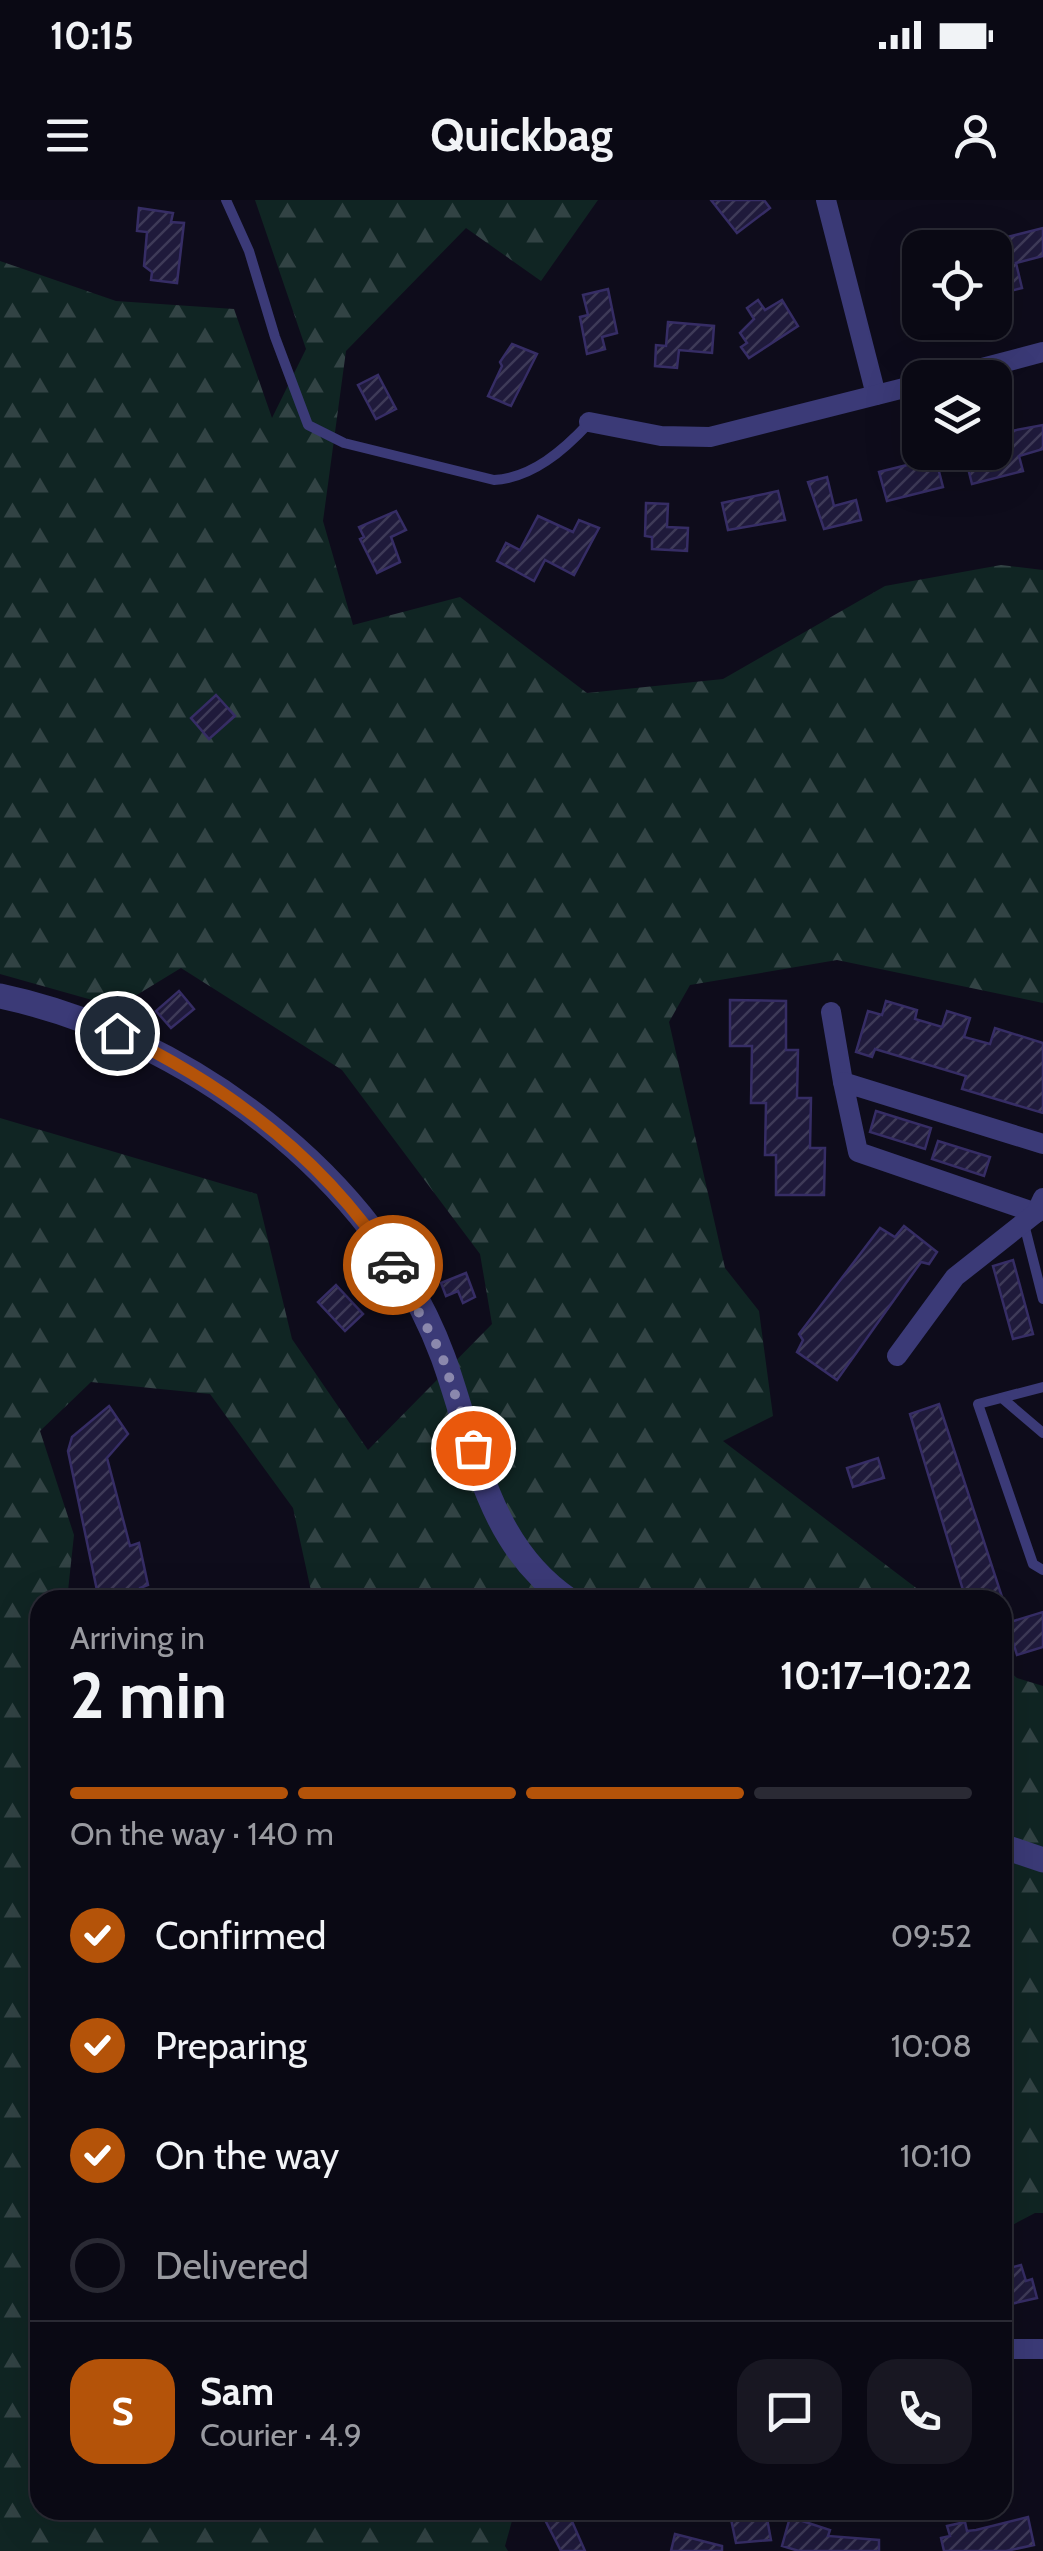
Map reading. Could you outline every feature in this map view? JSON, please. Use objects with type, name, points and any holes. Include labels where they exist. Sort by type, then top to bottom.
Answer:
[{"type":"street","points":[[826,200],[876,394]]},
{"type":"street","points":[[1012,360],[1043,352]]},
{"type":"street","points":[[590,422],[661,436],[710,437],[902,388]]},
{"type":"street","points":[[0,996],[71,1015],[161,1054],[244,1106],[318,1171],[381,1246],[431,1331],[505,1534],[554,1590]]},
{"type":"street","points":[[831,1012],[858,1152],[1034,1211]]},
{"type":"street","points":[[843,1082],[1043,1144]]},
{"type":"street","points":[[897,1356],[955,1277],[1034,1211]]},
{"type":"street","points":[[1012,1849],[1043,1860]]},
{"type":"street","points":[[1012,2350],[1043,2349]]},
{"type":"lane","points":[[226,200],[249,251],[280,353],[308,425],[344,443],[494,480],[513,479],[534,468],[572,442],[590,422]]},
{"type":"lane","points":[[1034,1211],[1043,1299]]},
{"type":"lane","points":[[1043,1387],[978,1404],[1033,1564],[1043,1570]]},
{"type":"lane","points":[[1002,1398],[1043,1433]]},
{"type":"green space","points":[[255,200],[598,200],[541,281],[466,228],[346,351],[323,521],[353,625],[460,597],[587,693],[723,679],[885,586],[1001,565],[1043,570],[1043,1003],[837,960],[690,985],[669,1022],[725,1268],[759,1311],[773,1416],[723,1441],[919,1590],[311,1590],[293,1508],[210,1394],[91,1382],[40,1431],[74,1535],[68,1590],[30,1590],[30,2520],[512,2520],[505,2546],[508,2551],[0,2551],[0,1118],[257,1194],[292,1339],[368,1450],[492,1324],[480,1254],[342,1070],[181,968],[117,1007],[0,974],[0,261],[116,301],[234,309],[272,418],[306,349]]},
{"type":"green space","points":[[1012,1674],[1043,1686],[1043,2213],[1012,2225]]},
{"type":"building","points":[[711,200],[764,200],[770,208],[737,233]]},
{"type":"building","points":[[139,208],[173,213],[171,222],[184,223],[177,283],[151,280],[152,272],[144,266],[147,232],[137,231]]},
{"type":"building","points":[[1043,228],[1043,256],[1016,263],[1022,288],[1012,291],[1012,236]]},
{"type":"building","points":[[608,289],[617,333],[602,337],[605,349],[587,354],[580,317],[588,315],[583,295]]},
{"type":"building","points":[[758,300],[765,310],[782,300],[798,326],[749,358],[741,347],[747,343],[740,333],[754,319],[747,308]]},
{"type":"building","points":[[668,322],[714,326],[712,353],[679,350],[677,368],[655,366],[656,345],[666,346]]},
{"type":"building","points":[[512,344],[537,354],[511,406],[488,396],[502,366],[500,362]]},
{"type":"building","points":[[378,375],[396,409],[376,419],[358,385]]},
{"type":"building","points":[[1043,425],[1043,449],[1019,456],[1023,471],[972,484],[968,470],[1012,470],[1012,431]]},
{"type":"building","points":[[902,466],[902,470],[939,470],[943,487],[887,501],[879,472]]},
{"type":"building","points":[[827,477],[834,506],[856,500],[861,520],[824,529],[808,482]]},
{"type":"building","points":[[778,491],[785,520],[728,530],[722,503]]},
{"type":"building","points":[[646,503],[668,504],[667,527],[688,528],[687,551],[652,549],[652,537],[645,536]]},
{"type":"building","points":[[396,511],[406,530],[391,537],[400,562],[377,573],[360,539],[364,537],[359,527]]},
{"type":"building","points":[[538,516],[573,532],[579,520],[599,528],[574,575],[545,560],[534,581],[497,561],[506,543],[520,550]]},
{"type":"building","points":[[216,695],[235,716],[209,739],[191,718]]},
{"type":"building","points":[[179,991],[194,1009],[171,1028],[156,1011]]},
{"type":"building","points":[[730,1000],[786,1001],[786,1050],[798,1050],[797,1098],[811,1098],[810,1148],[825,1148],[824,1195],[776,1195],[776,1155],[765,1155],[766,1103],[751,1103],[752,1046],[730,1046]]},
{"type":"building","points":[[886,1001],[917,1010],[915,1019],[942,1027],[947,1011],[970,1018],[964,1037],[990,1044],[995,1028],[1043,1043],[1043,1113],[962,1089],[966,1076],[875,1049],[872,1057],[856,1052],[868,1011],[882,1015]]},
{"type":"building","points":[[876,1111],[931,1128],[925,1149],[870,1132]]},
{"type":"building","points":[[938,1141],[990,1157],[984,1176],[932,1159]]},
{"type":"building","points":[[904,1226],[937,1252],[929,1264],[921,1262],[837,1380],[797,1352],[803,1340],[799,1334],[880,1228],[895,1237]]},
{"type":"building","points":[[1013,1260],[1033,1334],[1013,1339],[993,1266]]},
{"type":"building","points":[[466,1273],[475,1297],[463,1303],[458,1291],[446,1296],[441,1283]]},
{"type":"building","points":[[336,1285],[363,1314],[345,1331],[318,1302]]},
{"type":"building","points":[[939,1404],[1000,1590],[963,1590],[910,1414]]},
{"type":"building","points":[[109,1406],[128,1434],[107,1458],[130,1546],[139,1543],[148,1585],[140,1590],[97,1590],[68,1451],[72,1437]]},
{"type":"building","points":[[878,1458],[884,1478],[853,1487],[847,1468]]},
{"type":"building","points":[[1043,1612],[1043,1647],[1017,1655],[1012,1621]]},
{"type":"building","points":[[1021,2265],[1026,2281],[1032,2279],[1037,2298],[1012,2304],[1012,2267]]},
{"type":"building","points":[[1028,2517],[1034,2545],[1006,2551],[944,2551],[941,2538],[950,2536],[947,2526],[965,2522],[967,2531],[976,2530]]},
{"type":"building","points":[[545,2520],[571,2520],[585,2551],[561,2551]]},
{"type":"building","points":[[731,2520],[767,2520],[771,2540],[736,2543]]},
{"type":"building","points":[[789,2520],[830,2530],[828,2536],[879,2540],[879,2551],[799,2551],[782,2546]]},
{"type":"building","points":[[675,2534],[722,2546],[722,2551],[671,2551]]},
{"type":"way so far","points":[[393,1265],[441,1353],[473,1448]]},
{"type":"route","points":[[117,1033],[204,1078],[282,1137],[318,1171],[393,1265]]}]
